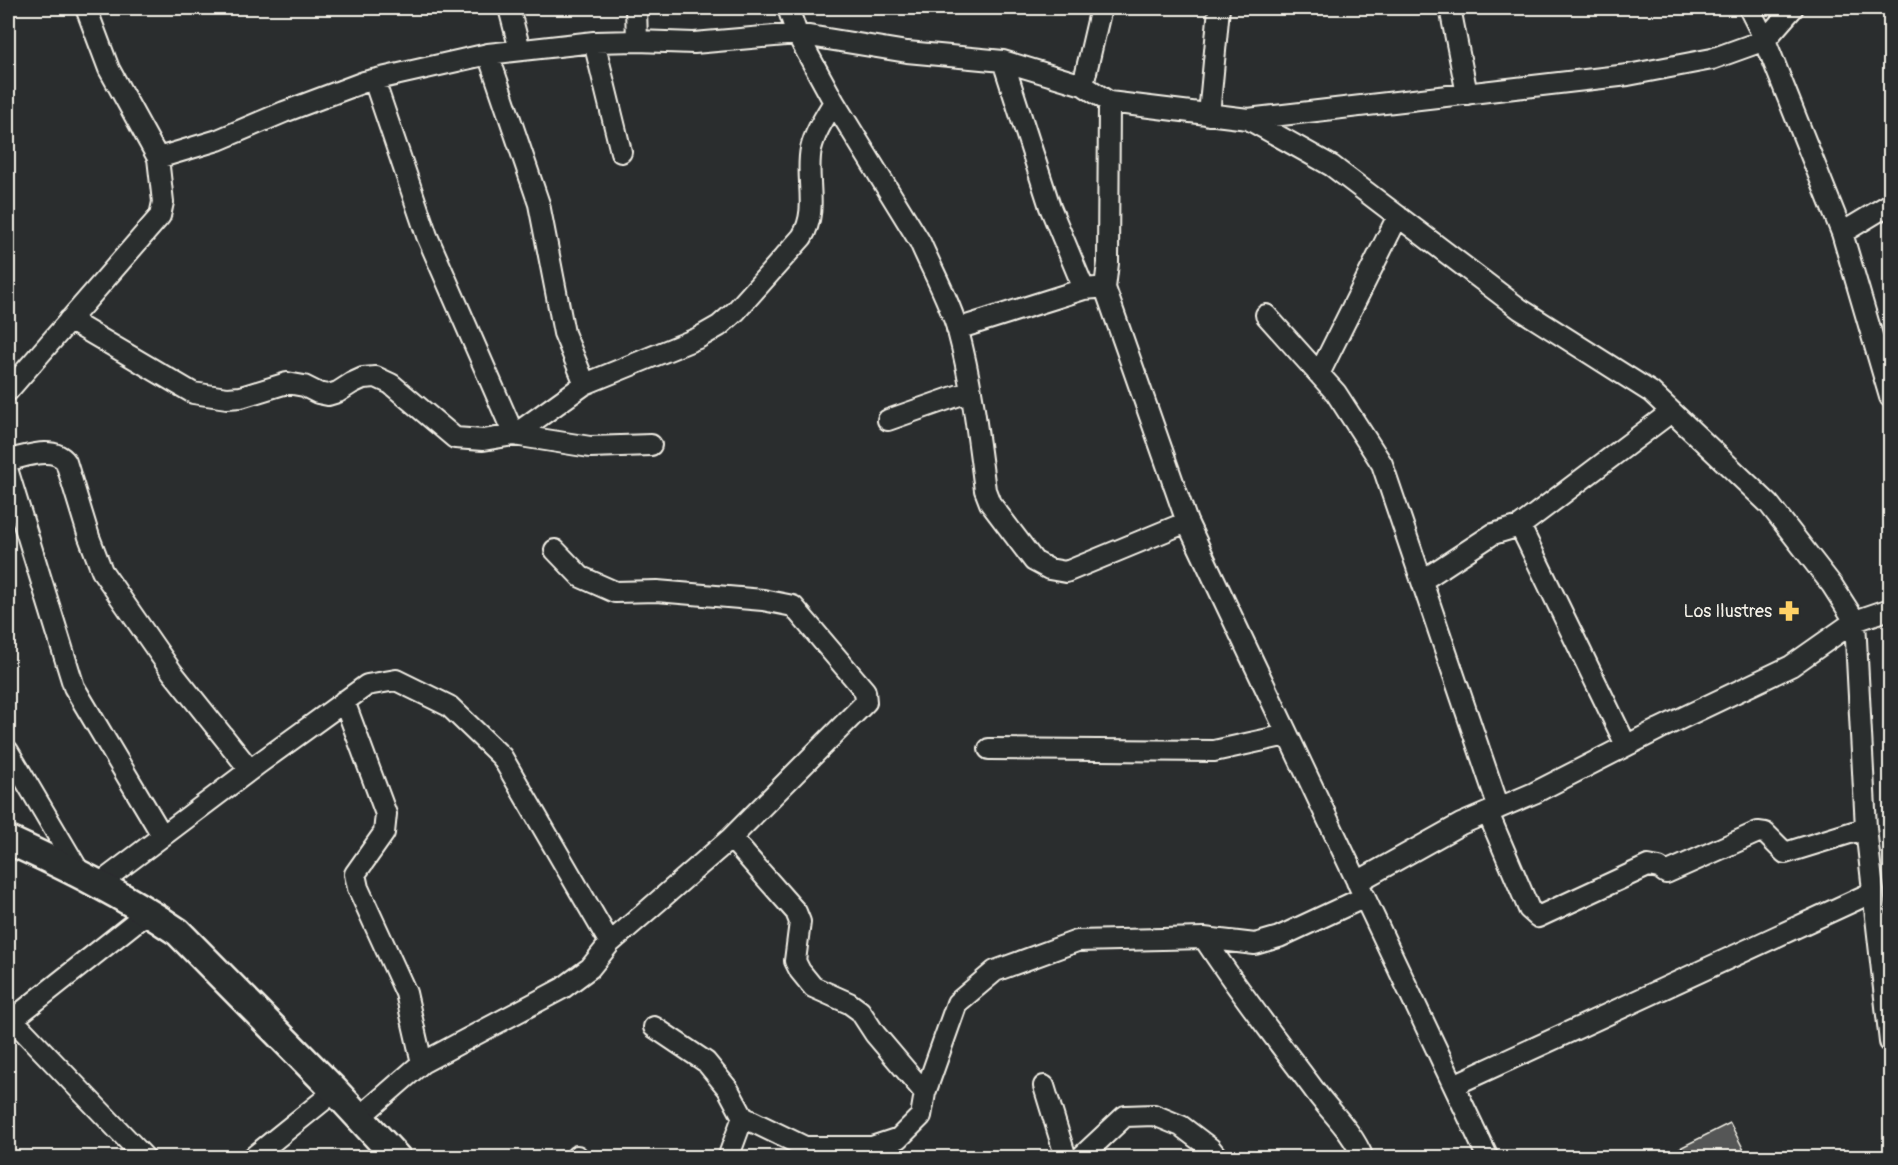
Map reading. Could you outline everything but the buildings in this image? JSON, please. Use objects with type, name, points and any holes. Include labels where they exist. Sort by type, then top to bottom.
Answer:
[{"type":"street","points":[[8,391],[160,216],[163,202],[158,158],[109,69],[86,8]]},
{"type":"street","points":[[509,8],[520,50]]},
{"type":"street","points":[[636,8],[637,41]]},
{"type":"street","points":[[788,8],[797,34],[834,102],[920,242],[957,329],[971,391],[985,490],[990,503],[1034,561],[1049,569],[1066,572],[1187,522]]},
{"type":"street","points":[[1083,85],[1101,8]]},
{"type":"street","points":[[1209,114],[1218,8]]},
{"type":"street","points":[[1450,8],[1467,94]]},
{"type":"street","points":[[1749,8],[1765,40],[1842,233],[1890,397]]},
{"type":"street","points":[[158,158],[218,140],[284,112],[374,80],[488,54],[594,42],[694,43],[797,34],[907,52],[1003,61],[1083,85],[1109,102],[1248,119],[1628,75],[1712,59],[1765,40],[1793,8]]},
{"type":"street","points":[[594,42],[621,152]]},
{"type":"street","points":[[488,54],[539,204],[564,333],[585,384]]},
{"type":"street","points":[[1003,61],[1050,207],[1084,289]]},
{"type":"street","points":[[374,80],[427,236],[514,435]]},
{"type":"street","points":[[514,435],[585,384],[698,338],[719,326],[736,311],[795,245],[808,227],[811,151],[817,132],[834,102]]},
{"type":"street","points":[[1109,102],[1108,263],[1105,288],[1187,522],[1488,1158]]},
{"type":"street","points":[[1248,119],[1332,166],[1520,309],[1651,392],[1769,504],[1832,585],[1855,621],[1866,828],[1890,1042]]},
{"type":"street","points":[[1842,233],[1890,204]]},
{"type":"street","points":[[1319,374],[1398,216]]},
{"type":"street","points":[[957,329],[1084,289],[1105,288]]},
{"type":"street","points":[[1266,315],[1336,393],[1382,464],[1423,580],[1494,810],[1529,909],[1538,917],[1648,866],[1659,868],[1666,873],[1758,832],[1765,833],[1785,853],[1866,828]]},
{"type":"street","points":[[69,320],[193,393],[226,398],[241,397],[287,383],[328,394],[338,392],[363,378],[376,377],[391,384],[455,438],[483,440],[514,435],[590,447],[651,445]]},
{"type":"street","points":[[888,420],[971,391]]},
{"type":"street","points":[[1423,580],[1493,534],[1520,526],[1671,411]]},
{"type":"street","points":[[8,460],[53,453],[63,457],[102,570],[172,672],[250,770]]},
{"type":"street","points":[[8,472],[74,687],[162,835]]},
{"type":"street","points":[[1520,526],[1626,745]]},
{"type":"street","points":[[360,1118],[422,1063],[563,988],[590,968],[610,943],[731,838],[866,702],[865,691],[793,606],[763,600],[657,591],[615,592],[581,577],[555,550]]},
{"type":"street","points":[[654,1027],[706,1062],[728,1089],[743,1117],[793,1149],[872,1147],[899,1138],[921,1116],[925,1093],[957,1003],[995,971],[1077,941],[1204,938],[1255,944],[1279,937],[1361,889],[1461,824],[1534,793],[1626,745],[1791,666],[1855,621],[1890,609]]},
{"type":"street","points":[[90,879],[162,835],[367,685],[396,680],[449,706],[502,757],[610,943]]},
{"type":"street","points":[[344,701],[386,814],[384,833],[355,873],[356,881],[406,993],[422,1063]]},
{"type":"street","points":[[989,749],[1215,751],[1287,735]]},
{"type":"street","points":[[8,751],[90,879]]},
{"type":"street","points":[[731,838],[796,912],[800,922],[795,961],[813,987],[860,1011],[875,1034],[925,1093]]},
{"type":"street","points":[[8,840],[90,879],[178,932],[335,1091],[397,1158]]},
{"type":"street","points":[[1454,1085],[1873,892]]},
{"type":"street","points":[[145,1158],[10,1022],[148,912]]},
{"type":"street","points":[[1204,938],[1223,968],[1331,1112],[1355,1139],[1363,1158]]},
{"type":"street","points":[[1044,1086],[1066,1158]]},
{"type":"street","points":[[252,1158],[335,1091]]},
{"type":"street","points":[[1080,1158],[1125,1116],[1154,1115],[1181,1126],[1210,1148],[1218,1158]]},
{"type":"street","points":[[728,1158],[743,1117]]},
{"type":"place","name":"Los Ilustres","points":[[1789,611]]}]
